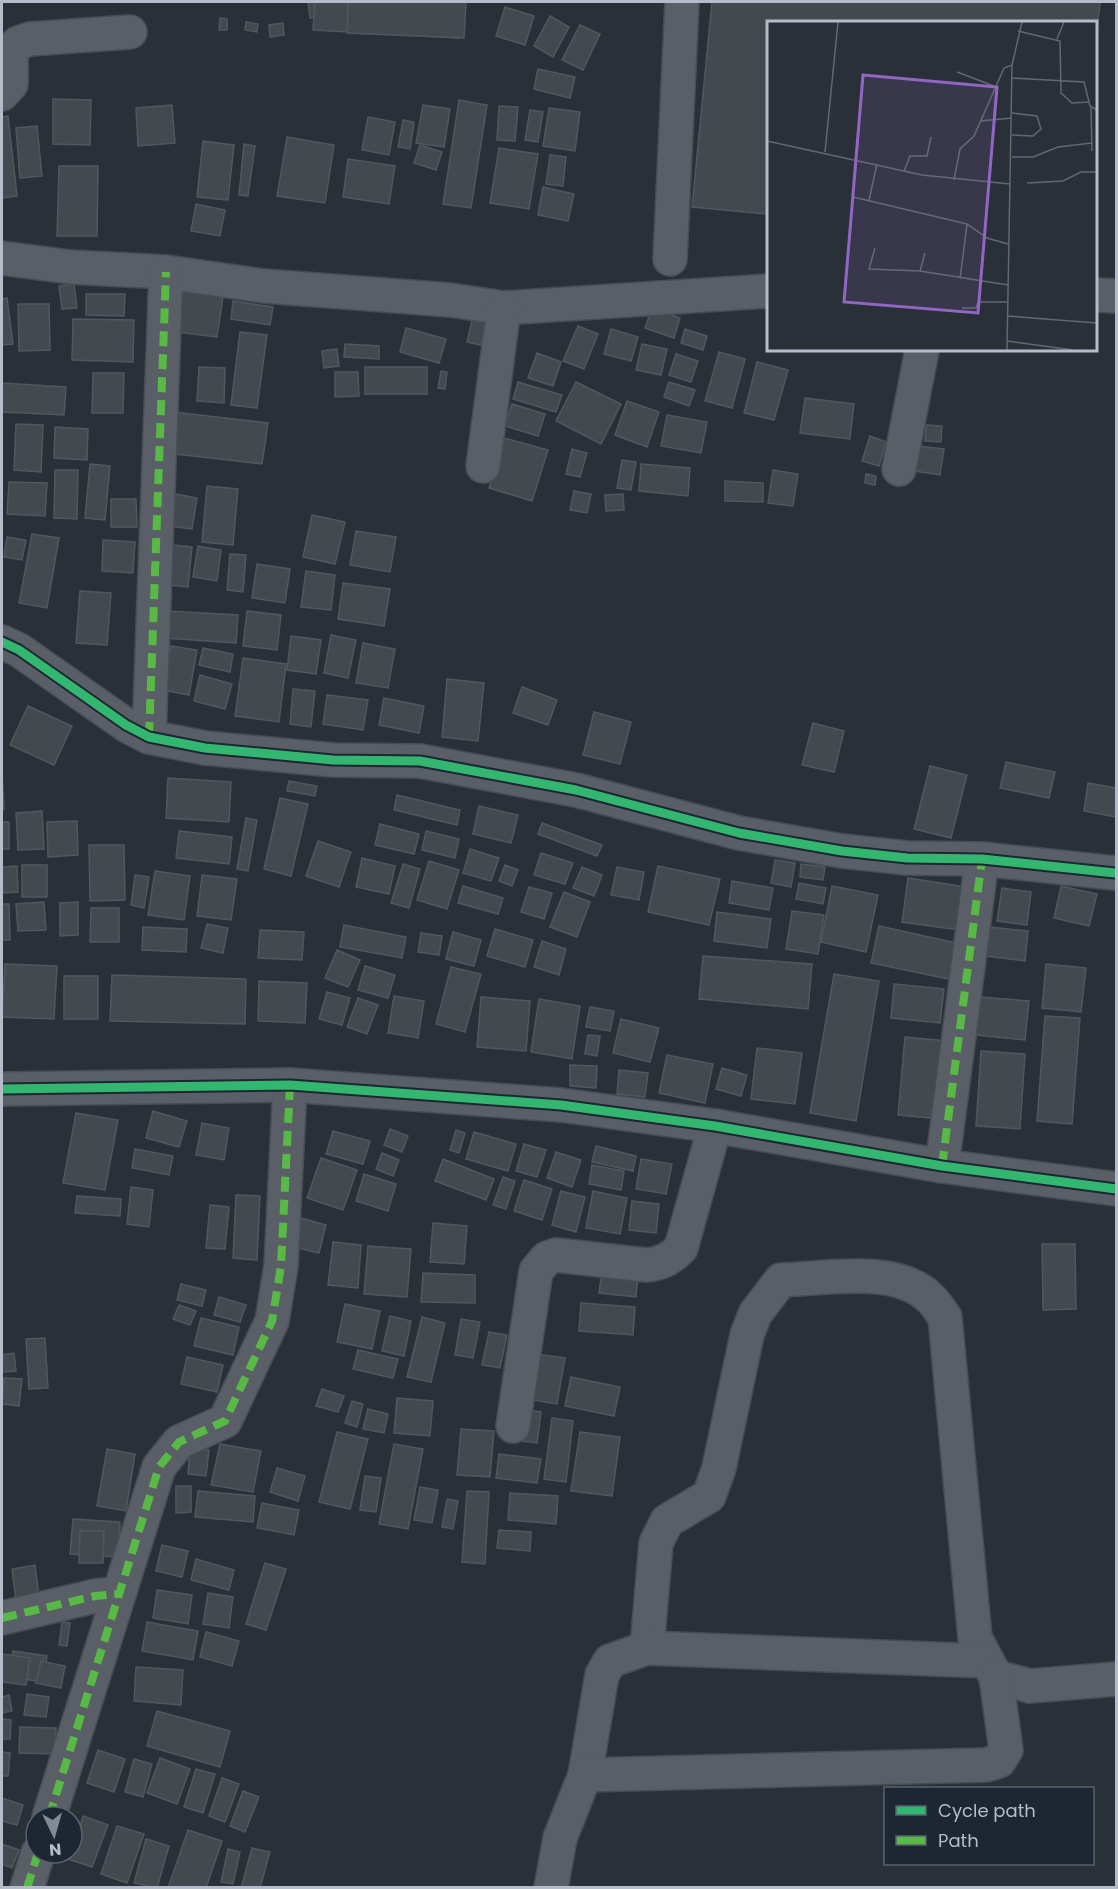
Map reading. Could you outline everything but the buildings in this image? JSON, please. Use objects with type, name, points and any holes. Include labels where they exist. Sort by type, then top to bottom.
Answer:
[{"type":"street","points":[[670,259],[682,2]]},
{"type":"street","points":[[2,94],[10,84],[11,50],[18,43],[30,39],[130,32]]},
{"type":"street","points":[[2,258],[70,267],[166,272],[264,286],[420,297],[504,308],[648,301],[767,291]]},
{"type":"street","points":[[149,737],[166,272]]},
{"type":"street","points":[[1097,295],[1116,296]]},
{"type":"street","points":[[483,466],[504,308]]},
{"type":"street","points":[[899,469],[922,351]]},
{"type":"street","points":[[2,642],[19,650],[126,725],[149,737],[205,748],[333,760],[420,761],[576,790],[728,830],[794,843],[907,858],[982,859],[1114,873]]},
{"type":"street","points":[[942,1166],[982,859]]},
{"type":"street","points":[[2,1089],[290,1085],[561,1105],[715,1126],[942,1166],[1116,1189]]},
{"type":"street","points":[[53,1805],[159,1467],[179,1442],[225,1420],[272,1321],[281,1266],[290,1085]]},
{"type":"street","points":[[513,1426],[536,1271],[547,1258],[556,1255],[646,1265],[657,1264],[675,1255],[681,1248],[715,1126]]},
{"type":"street","points":[[585,1775],[986,1765],[999,1761],[1006,1750],[991,1669],[975,1638],[945,1317],[930,1297],[910,1285],[886,1276],[781,1280],[755,1314],[747,1335],[719,1467],[709,1496],[667,1521],[656,1542],[647,1648]]},
{"type":"street","points":[[2,1618],[95,1596],[118,1594]]},
{"type":"street","points":[[551,1887],[560,1838],[585,1775],[602,1675],[610,1660],[624,1658],[647,1648],[991,1669],[1030,1686],[1116,1679]]},
{"type":"street","points":[[27,1887],[34,1865]]},
{"type":"marked path","points":[[149,737],[166,272]]},
{"type":"marked path","points":[[942,1166],[982,859]]},
{"type":"marked path","points":[[53,1805],[159,1467],[179,1442],[225,1421],[272,1321],[281,1266],[290,1085]]},
{"type":"marked path","points":[[2,1618],[95,1596],[118,1594]]},
{"type":"marked path","points":[[27,1888],[34,1865]]},
{"type":"cycle path","points":[[2,642],[19,650],[126,725],[149,737],[205,748],[333,760],[420,761],[576,790],[739,833],[842,851],[907,858],[982,859],[1115,873]]},
{"type":"cycle path","points":[[2,1089],[290,1085],[561,1105],[715,1126],[942,1166],[1116,1189]]}]
